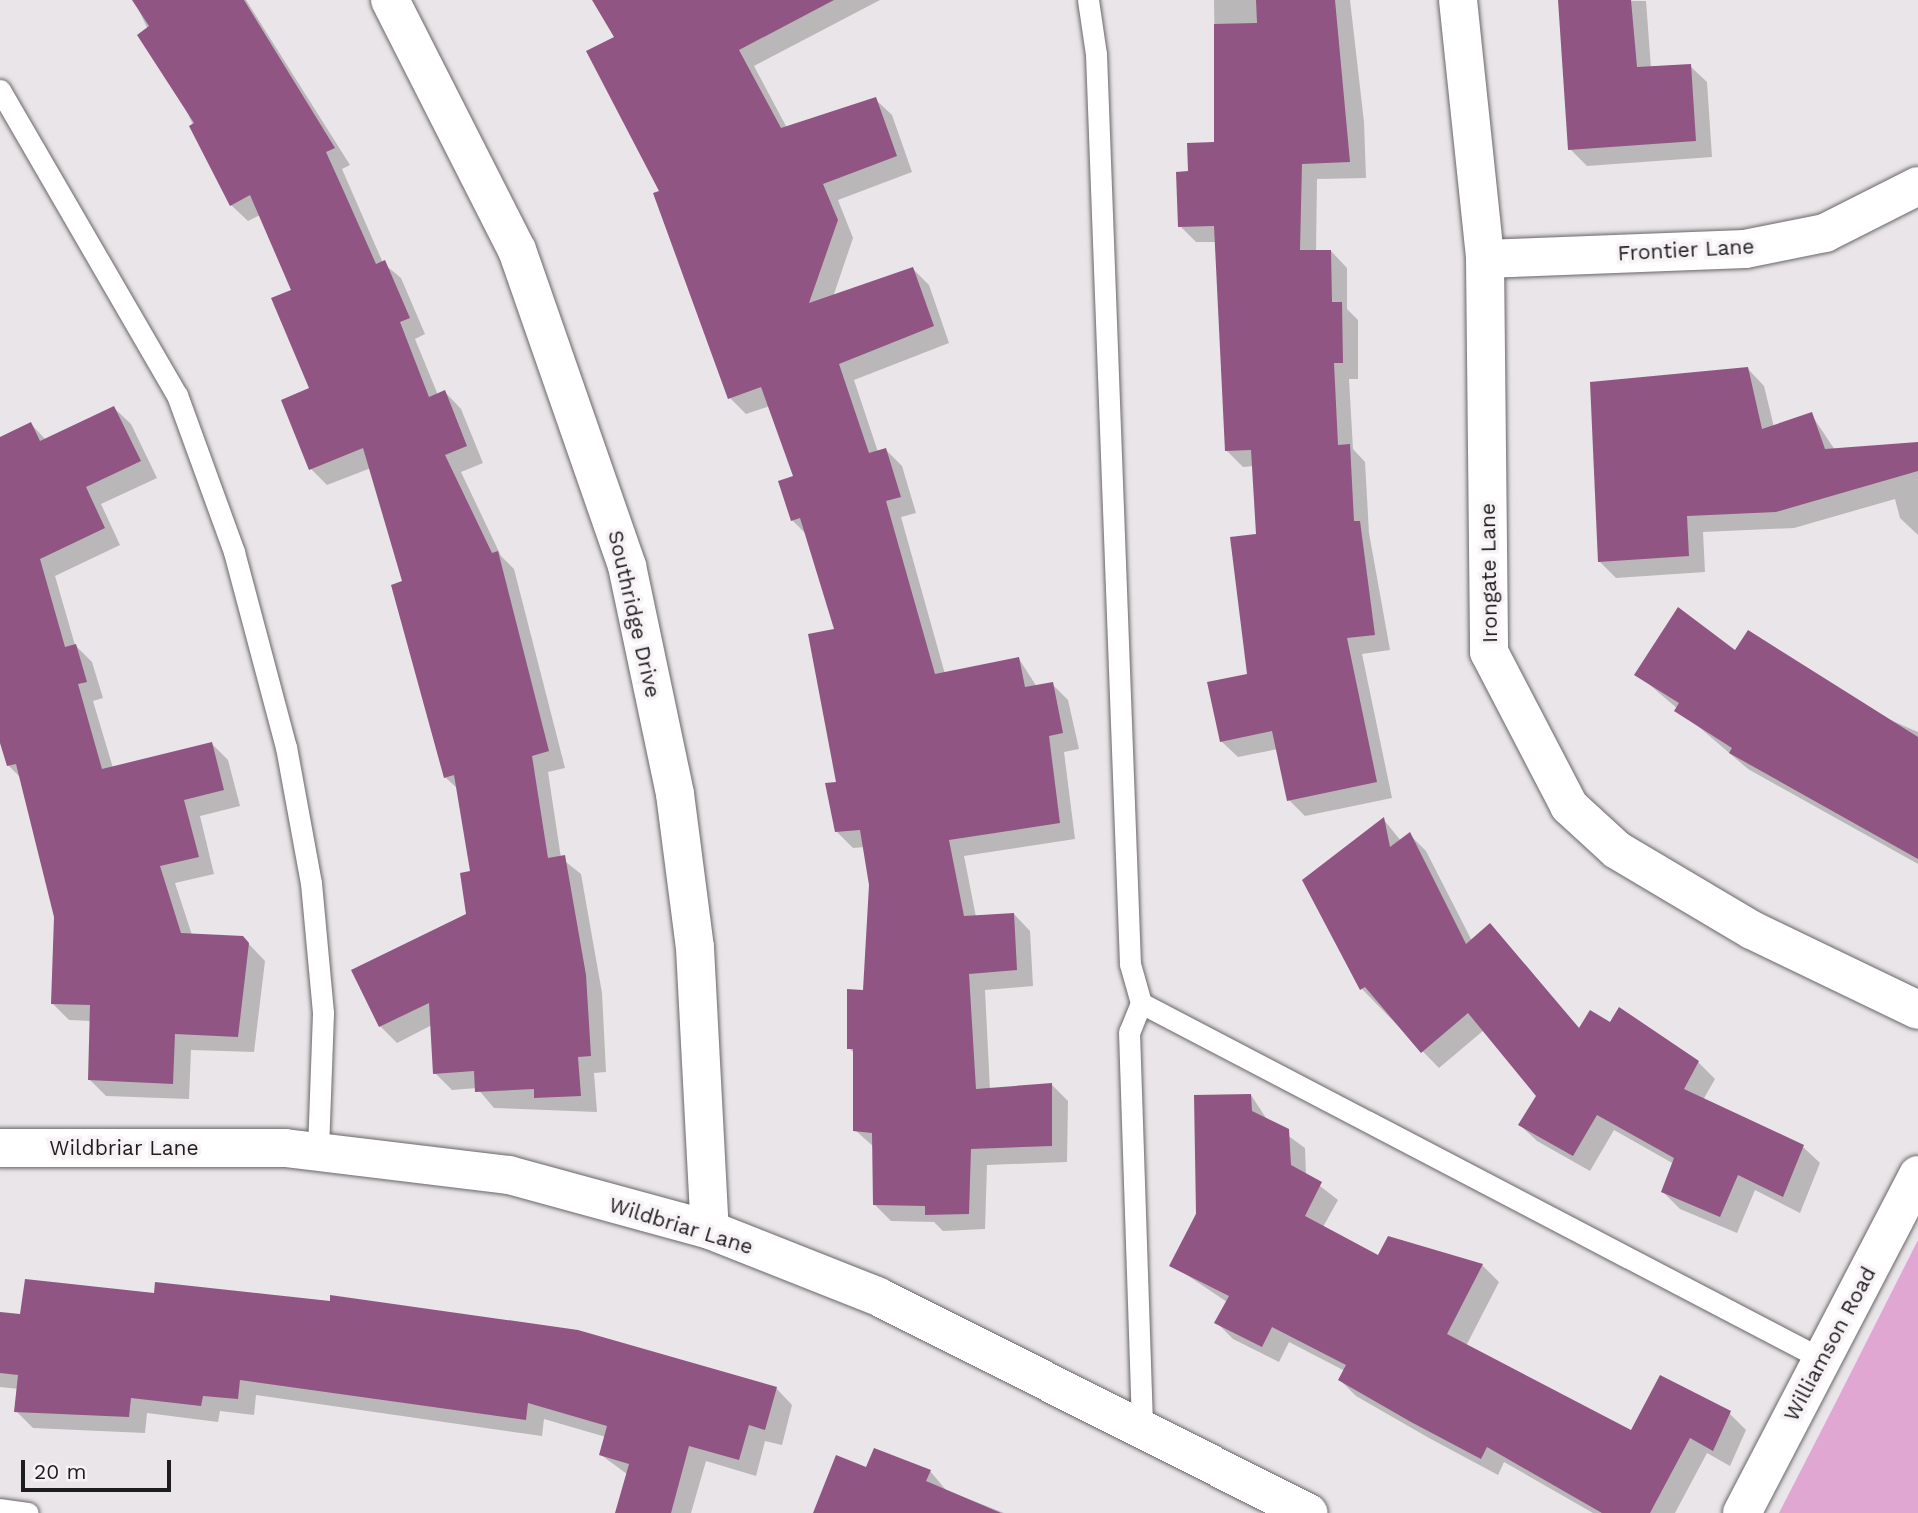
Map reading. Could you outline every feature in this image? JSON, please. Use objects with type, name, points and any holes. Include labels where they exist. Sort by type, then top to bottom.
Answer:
[{"type":"street","name":"Southridge Drive","points":[[390,0],[517,250],[627,566],[675,794],[693,935],[710,1230]]},
{"type":"street","name":"Irongate Lane","points":[[1458,0],[1485,259],[1489,652],[1569,806],[1617,850],[1718,910],[1918,1010]]},
{"type":"street","name":"Frontier Lane","points":[[1485,259],[1745,250],[1825,233],[1918,186]]},
{"type":"street","name":"Wildbriar Lane","points":[[0,1148],[317,1152],[509,1175],[710,1230],[877,1296],[1142,1432],[1308,1513]]},
{"type":"street","name":"Williamson Road","points":[[1742,1513],[1918,1175]]},
{"type":"lane","points":[[1088,0],[1096,54],[1130,964],[1141,1003],[1129,1032],[1142,1432]]},
{"type":"lane","points":[[0,90],[177,395],[234,552],[286,747],[311,883],[323,1013],[317,1152]]},
{"type":"lane","points":[[1141,1003],[1822,1359]]},
{"type":"lane","points":[[0,1509],[28,1513]]},
{"type":"shaded area","points":[[1918,1240],[1918,1513],[1779,1513],[1835,1404]]},
{"type":"building","points":[[132,0],[244,0],[335,148],[326,152],[376,264],[385,260],[410,318],[400,322],[429,397],[445,390],[467,446],[445,455],[492,553],[498,551],[549,751],[532,756],[548,858],[565,855],[586,975],[591,1056],[578,1057],[581,1096],[534,1098],[534,1089],[475,1092],[474,1071],[433,1074],[429,1003],[379,1027],[351,970],[466,914],[460,873],[470,871],[454,775],[444,778],[391,585],[402,581],[363,448],[309,470],[281,400],[309,388],[271,298],[291,290],[250,195],[230,206],[189,126],[194,123],[137,35],[149,26]]},
{"type":"building","points":[[592,0],[834,0],[739,50],[781,128],[876,97],[897,156],[823,184],[838,220],[809,303],[913,267],[934,326],[839,364],[869,453],[886,448],[901,497],[886,501],[935,674],[1019,657],[1025,687],[1053,682],[1063,733],[1049,736],[1060,823],[949,840],[964,916],[1014,913],[1017,970],[969,974],[976,1089],[1052,1083],[1052,1146],[971,1149],[969,1214],[925,1215],[925,1206],[873,1205],[872,1133],[853,1131],[853,1049],[847,1049],[847,989],[863,990],[869,885],[860,830],[835,832],[825,783],[836,782],[808,634],[834,629],[800,518],[791,521],[778,481],[793,476],[761,387],[728,399],[653,193],[659,191],[586,51],[614,37]]},
{"type":"building","points":[[1256,0],[1335,0],[1350,162],[1302,164],[1300,250],[1331,250],[1332,302],[1342,302],[1343,363],[1334,363],[1338,445],[1350,444],[1354,521],[1360,521],[1375,635],[1347,638],[1377,782],[1287,801],[1272,731],[1220,742],[1207,682],[1247,674],[1230,537],[1256,534],[1251,450],[1225,451],[1214,226],[1178,227],[1176,172],[1188,171],[1187,143],[1214,142],[1214,24],[1257,23]]},
{"type":"building","points":[[1558,0],[1631,0],[1637,67],[1691,64],[1696,141],[1568,150]]},
{"type":"building","points":[[1748,367],[1762,429],[1812,412],[1825,449],[1918,442],[1918,471],[1776,512],[1687,516],[1689,556],[1598,562],[1590,382]]},
{"type":"building","points":[[114,406],[141,461],[86,487],[105,528],[40,559],[65,647],[76,644],[87,682],[78,684],[102,769],[212,742],[224,790],[184,800],[199,857],[160,866],[181,933],[243,936],[249,943],[238,1037],[175,1034],[173,1084],[88,1080],[90,1005],[51,1004],[54,917],[16,764],[7,766],[0,743],[0,437],[31,422],[40,441]]},
{"type":"building","points":[[1678,607],[1735,650],[1748,630],[1918,737],[1918,859],[1729,753],[1732,748],[1674,711],[1679,703],[1634,675]]},
{"type":"building","points":[[1384,817],[1390,847],[1410,832],[1466,944],[1490,923],[1579,1028],[1590,1010],[1610,1022],[1619,1007],[1699,1061],[1684,1089],[1804,1145],[1783,1197],[1738,1175],[1720,1217],[1661,1192],[1674,1158],[1597,1115],[1573,1156],[1518,1125],[1536,1096],[1468,1013],[1421,1053],[1365,987],[1360,990],[1302,880]]},
{"type":"building","points":[[1251,1094],[1252,1111],[1289,1129],[1291,1165],[1322,1182],[1305,1216],[1378,1255],[1388,1236],[1483,1264],[1447,1334],[1631,1430],[1660,1375],[1731,1411],[1713,1451],[1690,1438],[1650,1513],[1602,1513],[1487,1447],[1481,1459],[1411,1422],[1338,1380],[1346,1365],[1272,1327],[1262,1347],[1214,1323],[1229,1296],[1169,1266],[1196,1214],[1194,1095]]},
{"type":"building","points":[[25,1279],[154,1293],[155,1282],[330,1301],[330,1295],[578,1330],[777,1387],[765,1430],[749,1425],[739,1460],[689,1446],[671,1513],[615,1513],[629,1464],[599,1455],[607,1426],[528,1403],[526,1420],[240,1380],[238,1399],[203,1396],[201,1406],[131,1398],[129,1417],[14,1412],[18,1375],[0,1373],[0,1312],[20,1314]]},
{"type":"building","points":[[874,1448],[931,1470],[926,1481],[1001,1513],[813,1513],[836,1455],[866,1467]]}]
